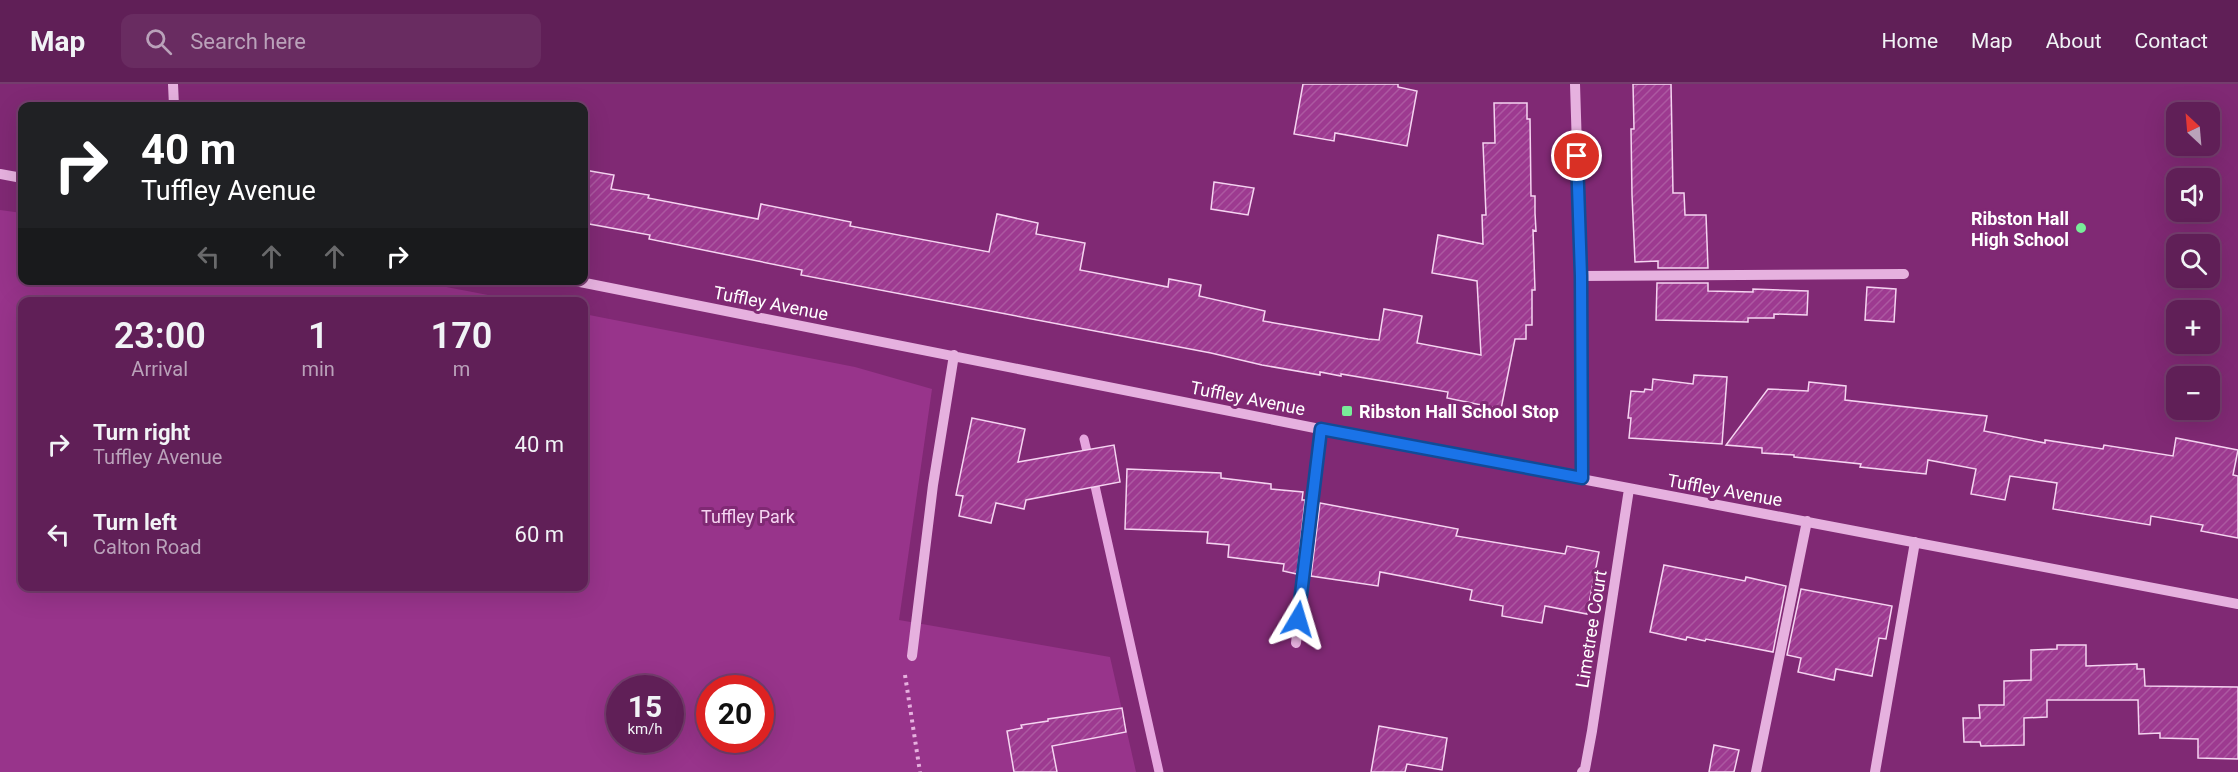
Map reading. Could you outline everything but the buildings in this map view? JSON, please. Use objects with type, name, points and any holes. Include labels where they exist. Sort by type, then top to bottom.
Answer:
[{"type":"street","points":[[172,84],[174,102]]},
{"type":"street","points":[[1575,84],[1581,276],[1582,478]]},
{"type":"street","points":[[0,174],[18,177]]},
{"type":"street","points":[[1581,276],[1904,274]]},
{"type":"street","name":"Tuffley Avenue","points":[[588,284],[1629,489],[2238,604]]},
{"type":"street","points":[[912,656],[933,485],[954,355]]},
{"type":"street","points":[[1296,643],[1321,429]]},
{"type":"street","name":"Limetree Court","points":[[1582,772],[1585,769],[1592,731],[1629,489]]},
{"type":"street","points":[[1756,772],[1807,521]]},
{"type":"street","points":[[1875,772],[1915,543]]},
{"type":"path","points":[[912,656],[904,667],[920,772]]},
{"type":"green space","name":"Tuffley Park","points":[[0,210],[18,212],[18,285],[436,285],[498,297],[18,297],[18,591],[588,591],[588,315],[855,367],[932,389],[899,620],[1110,657],[1136,772],[0,772]]},
{"type":"waterway","points":[[1084,439],[1089,460]]},
{"type":"waterway","points":[[1093,477],[1159,772]]},
{"type":"place","name":"Ribston Hall High School","points":[[2081,228]]},
{"type":"place","name":"Ribston Hall School Stop","points":[[1347,411]]},
{"type":"route","points":[[1298,619],[1321,429],[1582,478],[1581,276],[1577,156]]}]
